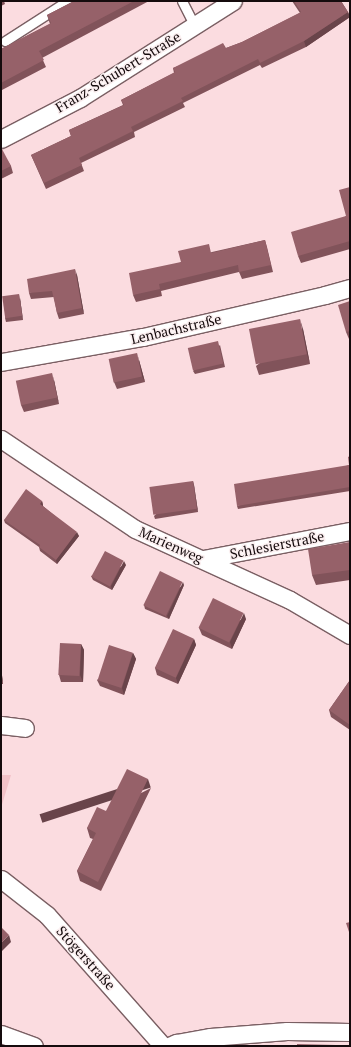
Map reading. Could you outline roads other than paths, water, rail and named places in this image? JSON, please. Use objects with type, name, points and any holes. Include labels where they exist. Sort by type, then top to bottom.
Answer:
[{"type":"street","name":"Franz-Schubert-Straße","points":[[1,139],[80,98],[233,1]]},
{"type":"street","name":"Lenbachstraße","points":[[1,362],[144,337],[350,288]]},
{"type":"street","name":"Marienweg","points":[[1,439],[135,529],[204,559],[290,600],[350,635]]},
{"type":"street","name":"Schlesierstraße","points":[[204,559],[350,531]]},
{"type":"street","points":[[1,725],[25,728]]},
{"type":"street","name":"Stögerstraße","points":[[1,879],[47,915],[163,1046]]},
{"type":"street","points":[[169,1046],[176,1043],[210,1037],[287,1031],[350,1032]]},
{"type":"street","points":[[1,1034],[34,1046]]},
{"type":"lane","points":[[5,41],[68,1]]},
{"type":"lane","points":[[182,1],[194,26]]}]
